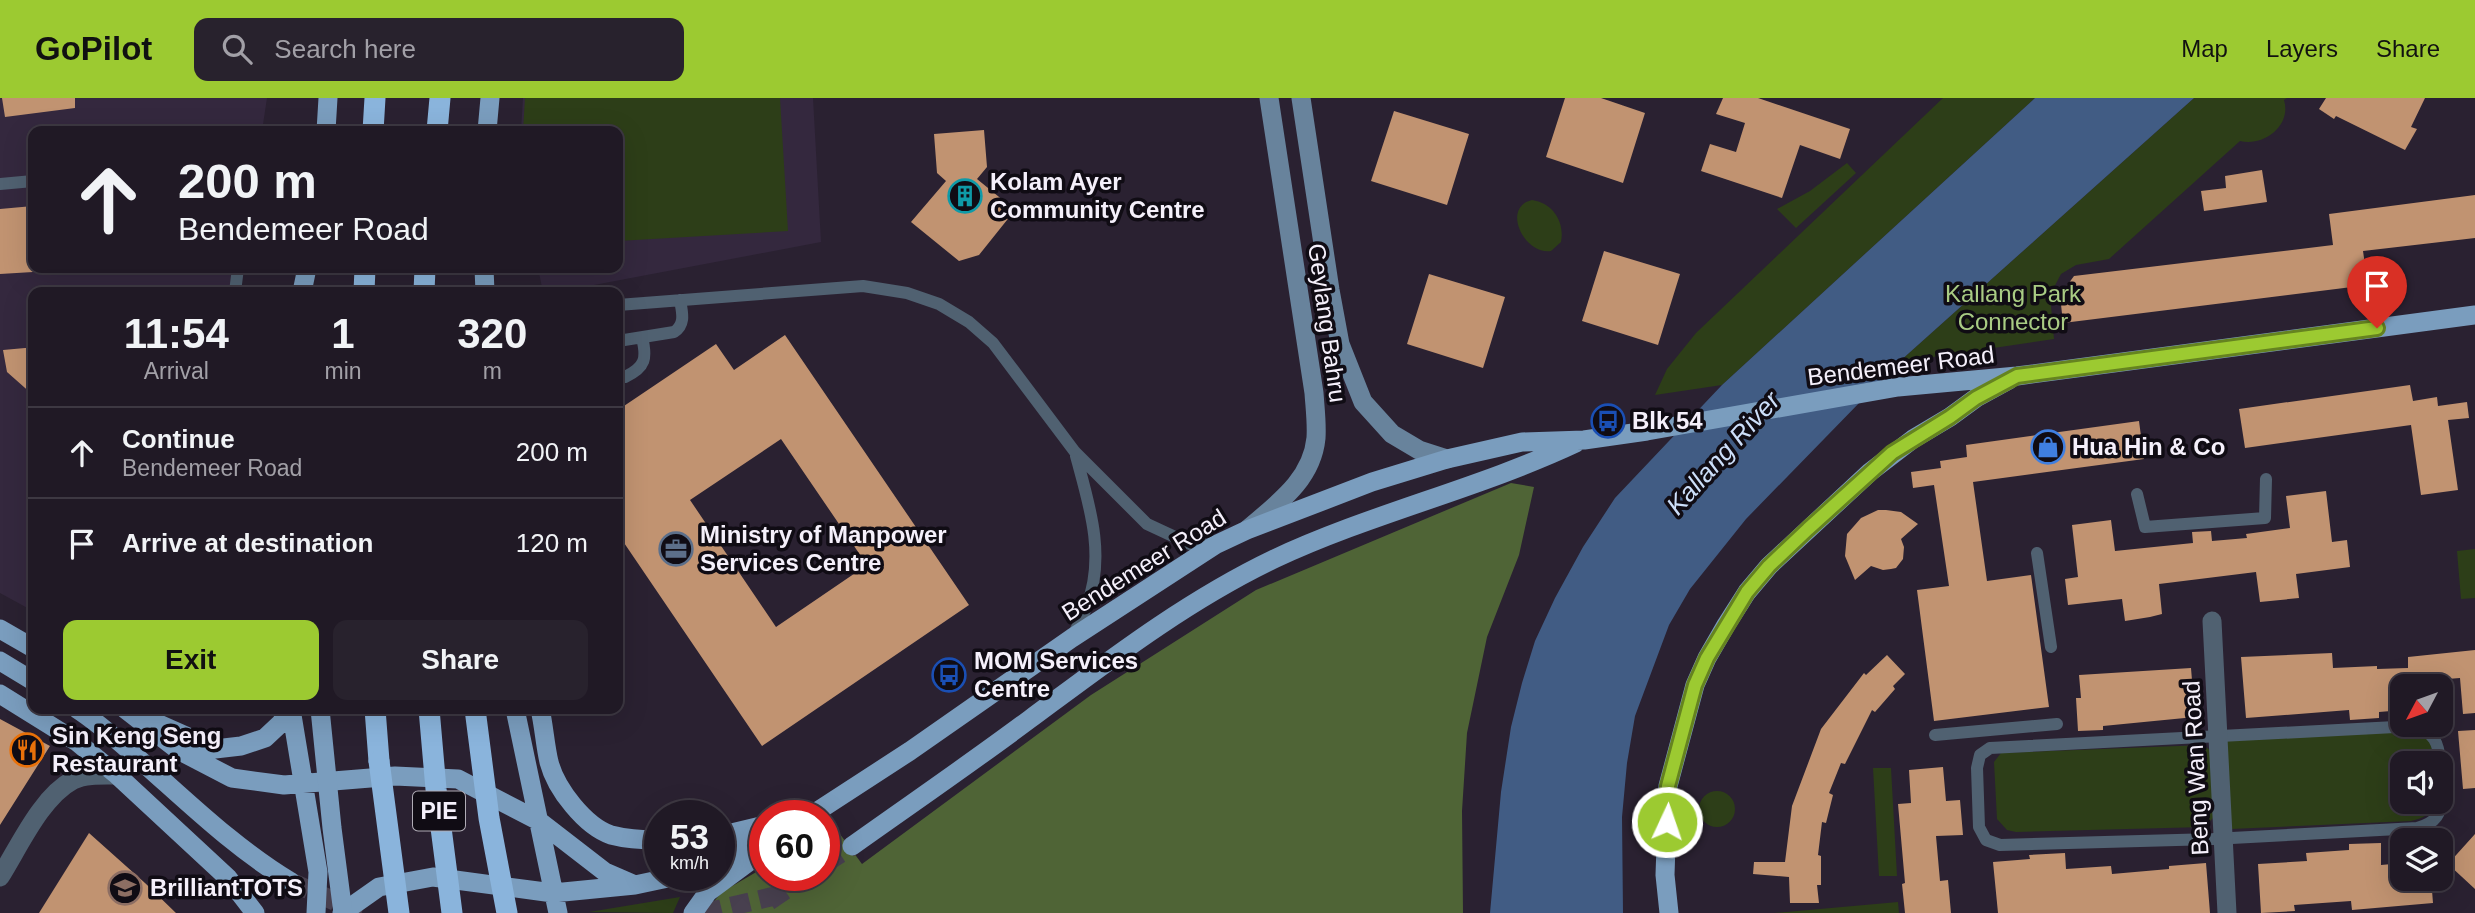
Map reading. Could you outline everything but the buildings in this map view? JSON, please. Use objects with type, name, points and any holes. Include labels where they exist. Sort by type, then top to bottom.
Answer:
[{"type":"highway","points":[[373,126],[375,98]]},
{"type":"highway","points":[[437,126],[440,98]]},
{"type":"highway","name":"PIE","points":[[375,714],[399,913]]},
{"type":"highway","name":"PIE","points":[[429,714],[436,789],[453,913]]},
{"type":"highway","points":[[476,714],[489,818],[507,913]]},
{"type":"main road","points":[[326,126],[328,98]]},
{"type":"main road","points":[[487,126],[490,98]]},
{"type":"main road","name":"Geylang Bahru","points":[[1247,530],[1296,487],[1310,463],[1316,439],[1314,393],[1269,98]]},
{"type":"main road","name":"Geylang Bahru","points":[[1301,98],[1340,345],[1363,402],[1392,434],[1419,450],[1447,459]]},
{"type":"main road","name":"Bendemeer Road","points":[[834,800],[910,751],[1072,638],[1215,545],[1372,482],[1447,459],[1522,442],[1584,440],[1647,431],[1898,387],[2017,376],[2475,315]]},
{"type":"main road","points":[[1669,913],[1665,875],[1667,806],[1671,775],[1695,685],[1707,658],[1747,592],[1769,566],[1892,453],[1976,398],[2017,376]]},
{"type":"main road","name":"Bendemeer Road","points":[[852,846],[1134,644],[1217,590],[1273,560],[1346,528],[1525,467],[1584,440]]},
{"type":"main road","points":[[0,629],[28,645]]},
{"type":"main road","points":[[0,662],[28,678]]},
{"type":"main road","points":[[0,694],[28,711]]},
{"type":"main road","points":[[32,714],[77,742],[117,775],[228,878],[255,913]]},
{"type":"main road","points":[[83,714],[123,745],[229,840],[291,882]]},
{"type":"main road","points":[[131,714],[178,750],[232,778],[284,785],[396,776],[458,779],[538,821],[605,872],[635,885]]},
{"type":"main road","points":[[136,714],[215,749],[242,746],[265,738],[287,714]]},
{"type":"main road","points":[[291,714],[318,872],[316,913]]},
{"type":"main road","points":[[321,714],[342,913],[379,887],[433,877],[553,893],[644,883]]},
{"type":"main road","points":[[516,714],[558,913]]},
{"type":"main road","points":[[541,714],[550,764],[558,785],[570,804],[611,835],[644,838]]},
{"type":"main road","points":[[693,913],[708,891],[749,862]]},
{"type":"street","name":"Beng Wan Road","points":[[2212,621],[2227,913]]},
{"type":"street","points":[[0,877],[44,807],[62,789],[74,780],[96,774],[117,775]]},
{"type":"lane","points":[[0,184],[28,181]]},
{"type":"lane","points":[[623,305],[863,286],[907,293],[939,304],[969,322],[993,343],[1075,452],[1147,524],[1190,544],[1215,545]]},
{"type":"lane","points":[[623,340],[674,332],[680,328],[683,322],[680,300]]},
{"type":"lane","points":[[623,376],[642,364],[646,356],[642,337]]},
{"type":"lane","points":[[1072,638],[1088,603],[1096,554],[1092,515],[1075,452]]},
{"type":"lane","points":[[2137,494],[2145,527],[2265,518],[2266,479]]},
{"type":"lane","points":[[2037,553],[2051,648]]},
{"type":"lane","points":[[1935,736],[2057,724]]},
{"type":"lane","points":[[2438,751],[2431,733],[2414,726],[1990,748],[1985,750],[1978,761],[1979,827],[1982,836],[1991,843],[2224,838],[2417,828],[2430,825],[2439,814]]},
{"type":"lane","points":[[2031,727],[2034,746]]},
{"type":"shaded area","points":[[0,98],[267,98],[263,126],[28,126],[28,273],[242,273],[240,287],[28,287],[28,608],[0,593]]},
{"type":"shaded area","points":[[523,98],[813,98],[821,242],[583,287],[542,287],[539,273],[623,273],[623,126],[521,126]]},
{"type":"green space","points":[[525,98],[780,98],[788,231],[623,241],[623,126],[523,126]]},
{"type":"green space","name":"Kallang Park Connector","points":[[1943,98],[2035,98],[1722,385],[1655,395],[1667,369],[1696,333]]},
{"type":"green space","name":"Kallang Park Connector","points":[[2194,98],[2287,98],[2284,100],[2284,118],[2274,132],[2258,141],[2240,141],[2109,259],[2076,265],[2061,274],[2050,295],[2054,339],[1899,362]]},
{"type":"green space","points":[[1847,163],[1856,173],[1796,228],[1777,209],[1810,191]]},
{"type":"green space","points":[[1532,200],[1546,205],[1559,221],[1561,242],[1551,251],[1532,246],[1520,230],[1518,211],[1523,204]]},
{"type":"green space","points":[[1511,483],[1534,487],[1519,555],[1487,637],[1467,733],[1462,811],[1463,913],[704,913],[722,892],[735,891],[735,884],[749,876],[749,891],[840,891],[840,834],[862,864],[1091,695],[1256,590]]},
{"type":"green space","points":[[2475,549],[2475,598],[2461,599],[2457,551]]},
{"type":"green space","points":[[2390,731],[2390,737],[2427,737],[2430,738],[2432,751],[2390,751],[2390,814],[2428,814],[2411,821],[2231,829],[2226,741]]},
{"type":"green space","points":[[2204,745],[2215,755],[2216,815],[2204,827],[2016,832],[2007,830],[1997,819],[1994,762],[2001,753]]},
{"type":"green space","points":[[1873,768],[1891,768],[1897,876],[1879,876]]},
{"type":"green space","points":[[1717,791],[1730,796],[1735,809],[1730,822],[1717,827],[1704,822],[1699,809],[1704,796]]},
{"type":"green space","points":[[680,897],[673,913],[589,912]]},
{"type":"green space","points":[[1898,902],[1899,913],[1774,913]]},
{"type":"water","name":"Kallang River","points":[[2035,98],[2194,98],[1899,362],[1746,519],[1690,589],[1669,625],[1635,716],[1622,817],[1623,913],[1490,913],[1501,792],[1511,727],[1522,683],[1535,641],[1555,598],[1583,547],[1615,498],[1722,385]]},
{"type":"tunnel","points":[[840,854],[852,846]]},
{"type":"tunnel","points":[[291,882],[362,913]]},
{"type":"tunnel","points":[[769,901],[784,891]]},
{"type":"tunnel","points":[[703,913],[779,895]]},
{"type":"place","name":"Kolam Ayer Community Centre","points":[[965,196]]},
{"type":"place","name":"Blk 54","points":[[1608,421]]},
{"type":"place","name":"Hua Hin & Co","points":[[2048,447]]},
{"type":"place","name":"Ministry of Manpower Services Centre","points":[[676,549]]},
{"type":"place","name":"MOM Services Centre","points":[[949,675]]},
{"type":"place","name":"Sin Keng Seng Restaurant","points":[[27,750]]},
{"type":"place","name":"BrilliantTOTS","points":[[125,888]]},
{"type":"route","points":[[1667,822],[1668,786],[1695,685],[1726,625],[1747,592],[1769,566],[1892,453],[1976,398],[2017,376],[2377,328]]}]
